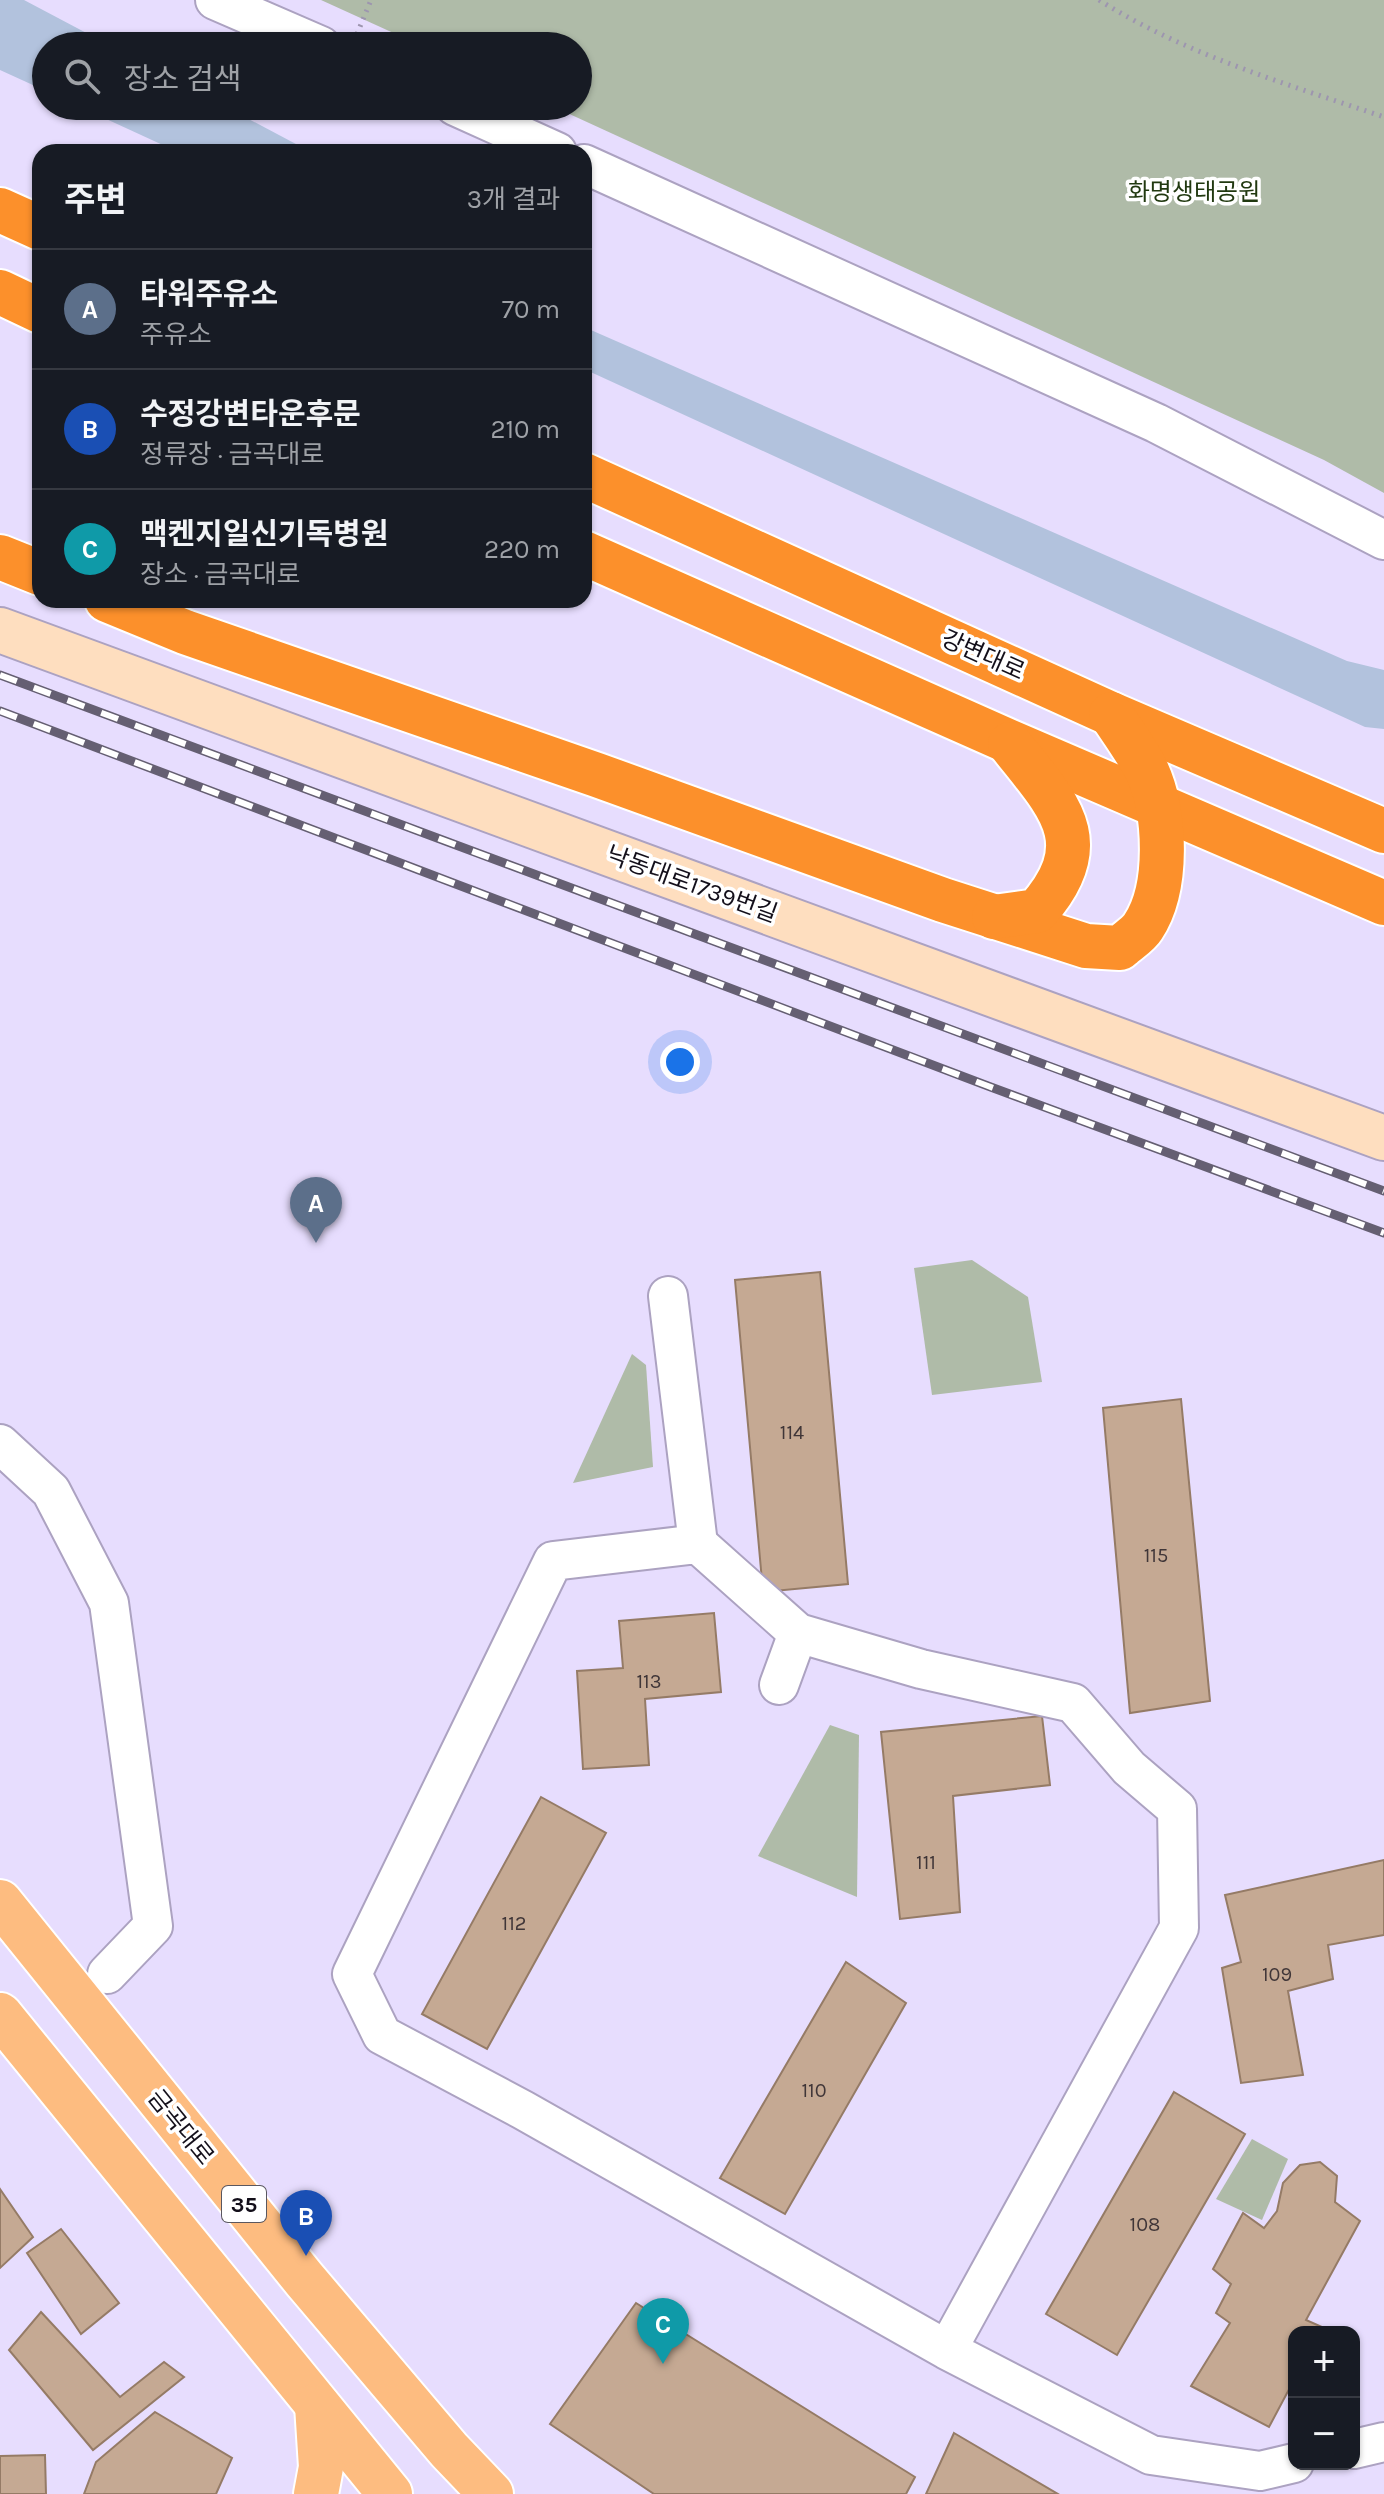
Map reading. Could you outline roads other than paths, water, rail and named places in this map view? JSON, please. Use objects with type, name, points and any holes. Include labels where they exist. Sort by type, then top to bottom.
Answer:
[{"type":"highway","points":[[0,210],[32,224]]},
{"type":"highway","points":[[0,292],[32,307]]},
{"type":"highway","points":[[0,320],[32,326]]},
{"type":"highway","name":"강변대로","points":[[592,479],[1111,714],[1384,831]]},
{"type":"highway","points":[[0,557],[32,570]]},
{"type":"highway","points":[[592,557],[1384,903]]},
{"type":"highway","points":[[126,608],[185,632],[994,917],[1086,946],[1120,948],[1143,928],[1156,895],[1161,863],[1160,807],[1147,771],[1111,714]]},
{"type":"highway","points":[[994,917],[1037,911],[1055,890],[1070,853],[1059,807],[1008,741]]},
{"type":"main road","name":"금곡대로","points":[[1,1906],[304,2279],[449,2450],[491,2494]]},
{"type":"main road","points":[[0,2015],[390,2494]]},
{"type":"main road","points":[[316,2494],[321,2467],[317,2405]]},
{"type":"street","points":[[215,0],[289,32]]},
{"type":"street","points":[[486,120],[539,144]]},
{"type":"street","points":[[592,168],[1156,423],[1384,540]]},
{"type":"street","name":"낙동대로1739번길","points":[[0,630],[1384,1138]]},
{"type":"street","points":[[668,1296],[698,1544],[798,1633],[921,1669],[1073,1703],[1129,1768],[1177,1809],[1179,1928],[947,2350]]},
{"type":"street","points":[[0,1444],[51,1491],[109,1603],[153,1926],[107,1974]]},
{"type":"street","points":[[698,1544],[553,1561],[352,1974],[382,2035],[523,2110],[947,2350],[1151,2455],[1260,2471],[1288,2464]]},
{"type":"street","points":[[779,1685],[798,1633]]},
{"type":"street","points":[[1360,2448],[1384,2442]]},
{"type":"water","points":[[0,0],[24,0],[85,32],[32,32],[32,85],[0,70]]},
{"type":"water","points":[[108,120],[250,120],[296,144],[161,144]]},
{"type":"water","points":[[592,331],[1347,661],[1384,670],[1384,729],[1365,727],[592,373]]},
{"type":"railway","points":[[0,675],[1384,1191]]},
{"type":"railway","points":[[0,711],[1384,1233]]},
{"type":"place","name":"타워주유소","points":[[316,1243]]},
{"type":"place","name":"수정강변타운후문","points":[[306,2256]]},
{"type":"place","name":"맥켄지일신기독병원","points":[[663,2364]]},
{"type":"park label","name":"화명생태공원","points":[[1194,192]]}]
